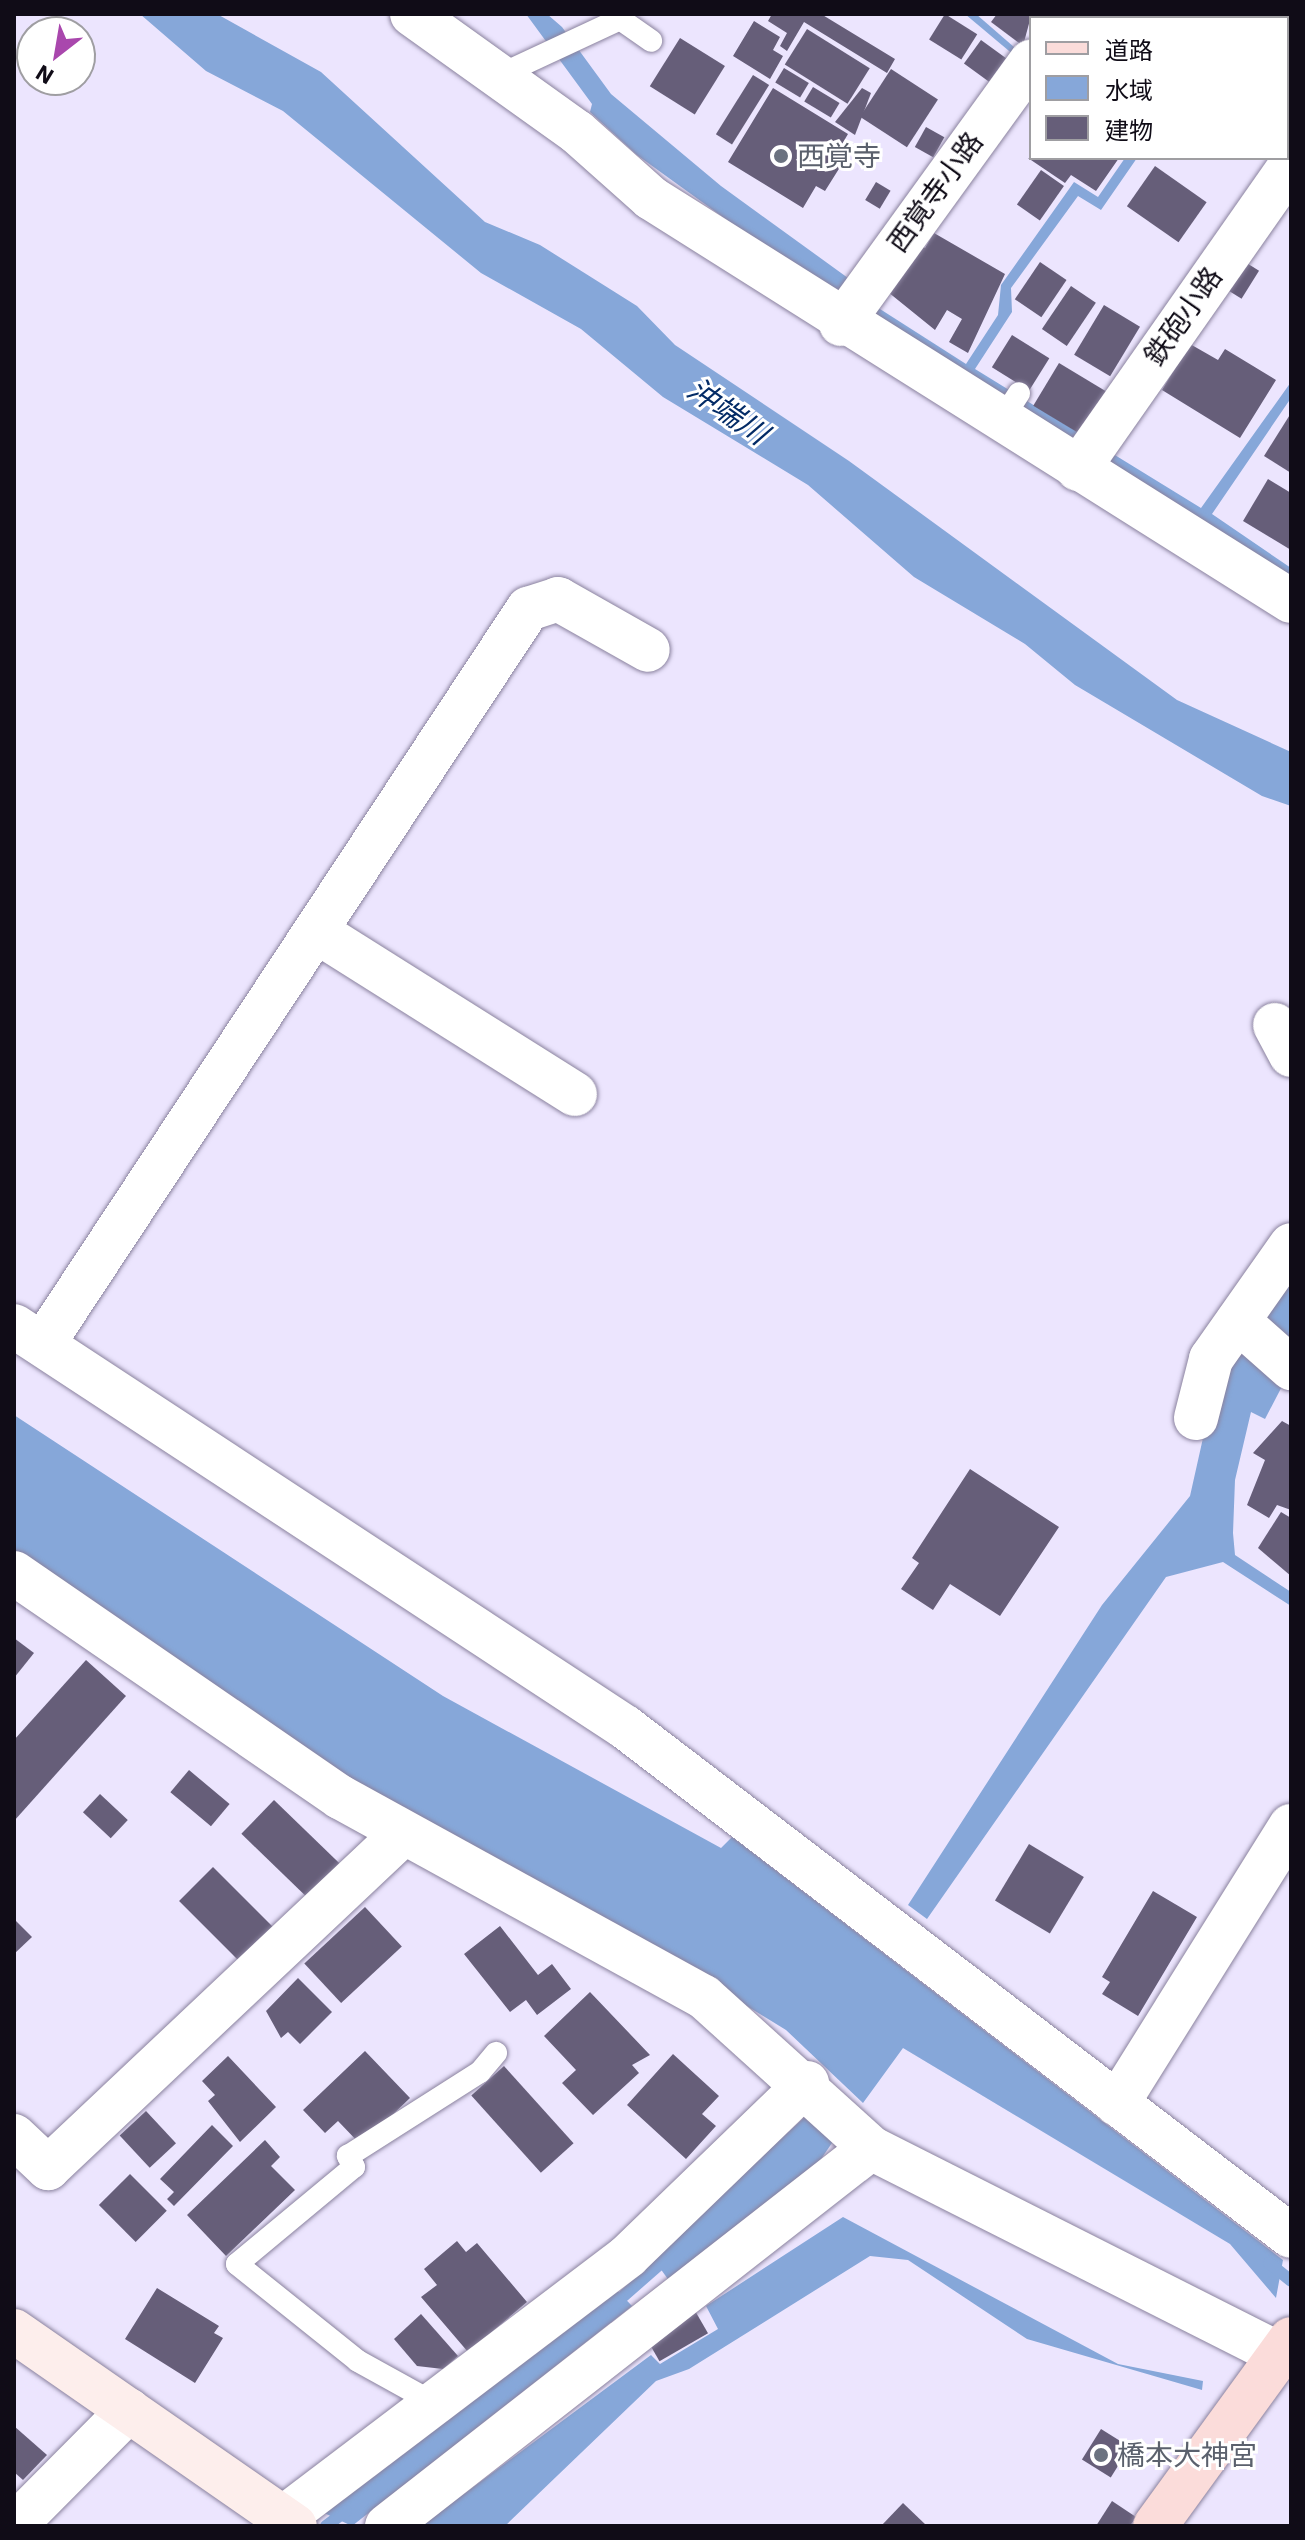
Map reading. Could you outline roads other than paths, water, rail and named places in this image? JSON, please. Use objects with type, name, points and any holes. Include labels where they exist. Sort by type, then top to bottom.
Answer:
[{"type":"main road","points":[[1155,2526],[1287,2353]]},
{"type":"street","points":[[412,14],[500,75],[651,198],[851,308],[1010,408],[1090,452],[1291,601]]},
{"type":"street","name":"西覚寺小路","points":[[851,308],[992,96],[1029,64]]},
{"type":"street","name":"鉄砲小路","points":[[1090,452],[1291,165]]},
{"type":"street","points":[[648,650],[558,599],[528,609],[316,931],[28,1335],[625,1727],[1291,2236]]},
{"type":"street","points":[[316,931],[575,1094]]},
{"type":"street","points":[[1196,1418],[1211,1359],[1242,1325],[1291,1245]]},
{"type":"street","points":[[1242,1325],[1291,1368]]},
{"type":"street","points":[[14,1573],[402,1834],[704,1997],[807,2083],[858,2135],[1287,2353]]},
{"type":"street","points":[[1117,2104],[1291,1826]]},
{"type":"street","points":[[14,2136],[48,2168],[402,1834]]},
{"type":"street","points":[[14,2331],[289,2522],[434,2403],[628,2256],[807,2083]]},
{"type":"street","points":[[387,2526],[659,2314],[858,2135]]},
{"type":"street","points":[[628,2256],[659,2314]]},
{"type":"street","points":[[14,2526],[129,2410]]},
{"type":"lane","points":[[500,75],[620,19],[651,41]]},
{"type":"lane","points":[[434,2403],[358,2361],[237,2264],[354,2167],[348,2156],[480,2072],[496,2053]]},
{"type":"water","name":"沖端川","points":[[140,14],[217,14],[321,72],[485,222],[540,245],[637,306],[675,345],[849,461],[1177,700],[1291,752],[1291,806],[1262,796],[1075,685],[1025,644],[914,577],[808,485],[663,397],[581,329],[481,273],[283,111],[206,71]]},
{"type":"water","points":[[526,14],[547,14],[562,27],[611,94],[721,186],[848,278],[869,302],[966,364],[998,315],[1001,285],[1074,182],[1098,197],[1124,160],[1136,160],[1101,210],[1078,196],[1011,288],[1012,312],[975,369],[1201,508],[1291,382],[1291,398],[1212,514],[1291,568],[1291,582],[781,259],[637,155],[590,112],[592,104]]},
{"type":"water","points":[[965,14],[976,14],[1022,54],[1015,56]]},
{"type":"water","points":[[1291,1280],[1291,1369],[1265,1419],[1251,1412],[1235,1480],[1233,1533],[1235,1555],[1291,1592],[1291,1606],[1223,1562],[1166,1577],[927,1919],[908,1905],[1102,1605],[1190,1496],[1214,1389]]},
{"type":"water","points":[[14,1415],[443,1696],[721,1848],[732,1837],[1283,2260],[1276,2298],[1230,2244],[903,2048],[863,2103],[786,2030],[660,1953],[423,1830],[62,1585],[14,1550]]},
{"type":"water","points":[[807,2115],[834,2140],[819,2162],[670,2282],[652,2257]]},
{"type":"water","points":[[843,2217],[1118,2364],[1203,2381],[1202,2390],[1027,2339],[908,2260],[870,2256],[689,2369],[656,2381],[505,2526],[421,2526],[651,2355],[660,2364],[718,2329],[706,2306]]},
{"type":"water","points":[[615,2288],[632,2306],[352,2526],[322,2512]]},
{"type":"waterway","points":[[611,2307],[669,2256]]},
{"type":"waterway","points":[[1269,2263],[1291,2281]]},
{"type":"waterway","points":[[326,2526],[346,2511]]},
{"type":"place","name":"西覚寺","points":[[781,156]]},
{"type":"place","name":"橋本大神宮","points":[[1101,2455]]}]
